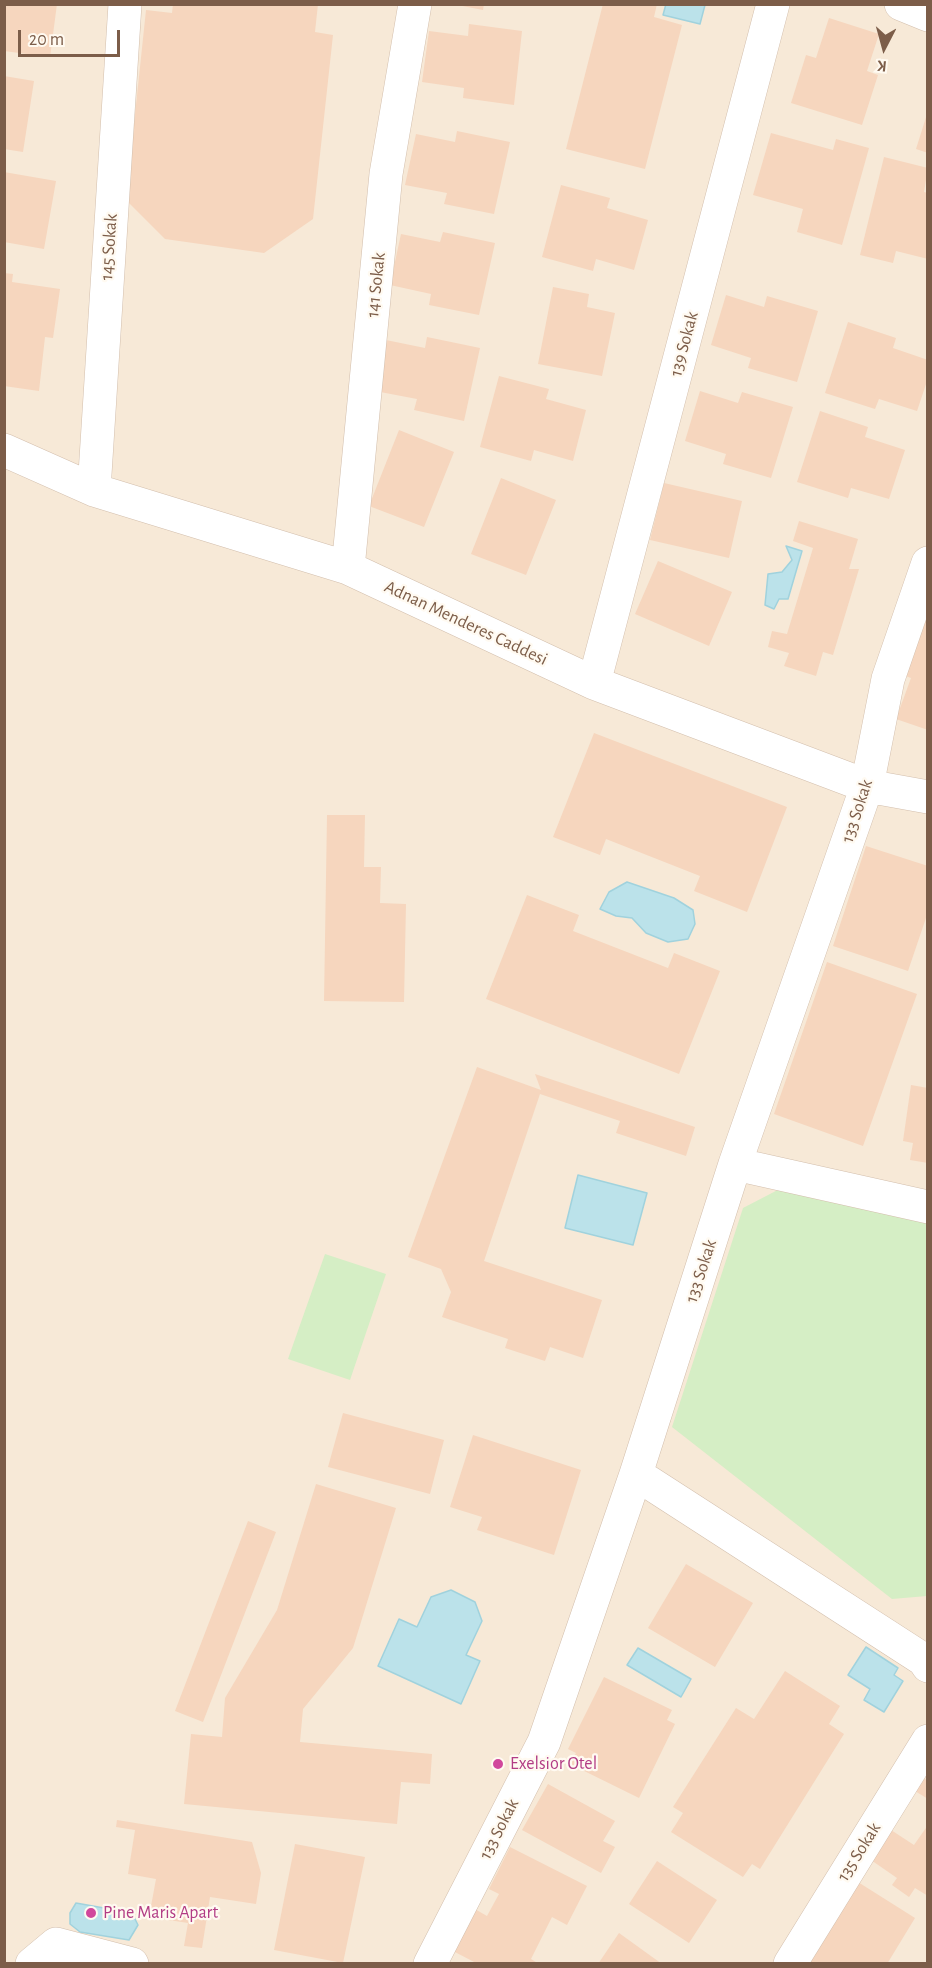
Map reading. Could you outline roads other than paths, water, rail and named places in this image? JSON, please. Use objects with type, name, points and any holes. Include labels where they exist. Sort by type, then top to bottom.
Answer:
[{"type":"street","name":"145 Sokak","points":[[94,490],[125,4]]},
{"type":"street","name":"141 Sokak","points":[[348,568],[387,174],[415,4]]},
{"type":"street","name":"139 Sokak","points":[[594,683],[773,4]]},
{"type":"street","points":[[901,4],[927,15]]},
{"type":"street","name":"Adnan Menderes Caddesi","points":[[4,450],[94,490],[348,568],[594,683],[867,786],[927,797]]},
{"type":"street","name":"133 Sokak","points":[[430,1964],[544,1742],[636,1474],[735,1164],[867,786],[888,679],[927,562]]},
{"type":"street","points":[[735,1164],[927,1207]]},
{"type":"street","points":[[636,1474],[924,1660],[927,1666]]},
{"type":"street","name":"135 Sokak","points":[[790,1964],[927,1742]]},
{"type":"street","points":[[32,1964],[56,1944],[132,1964]]},
{"type":"water","points":[[666,4],[705,5],[700,24],[663,15]]},
{"type":"water","points":[[786,546],[802,551],[788,599],[779,599],[774,609],[765,605],[768,574],[782,572],[792,560]]},
{"type":"water","points":[[627,882],[674,898],[693,910],[695,924],[688,939],[668,942],[646,933],[632,918],[616,916],[600,909],[609,892]]},
{"type":"water","points":[[578,1175],[647,1193],[633,1245],[565,1228]]},
{"type":"water","points":[[451,1590],[475,1602],[482,1621],[466,1655],[480,1661],[461,1704],[378,1666],[399,1619],[417,1627],[431,1597]]},
{"type":"water","points":[[866,1647],[898,1668],[894,1675],[903,1681],[884,1712],[864,1700],[870,1689],[848,1675]]},
{"type":"water","points":[[638,1648],[691,1679],[681,1697],[627,1665]]},
{"type":"water","points":[[76,1903],[132,1913],[138,1925],[129,1940],[80,1932],[70,1924],[70,1913]]},
{"type":"place","name":"Exelsior Otel","points":[[498,1764]]},
{"type":"place","name":"Pine Maris Apart","points":[[91,1913]]}]
